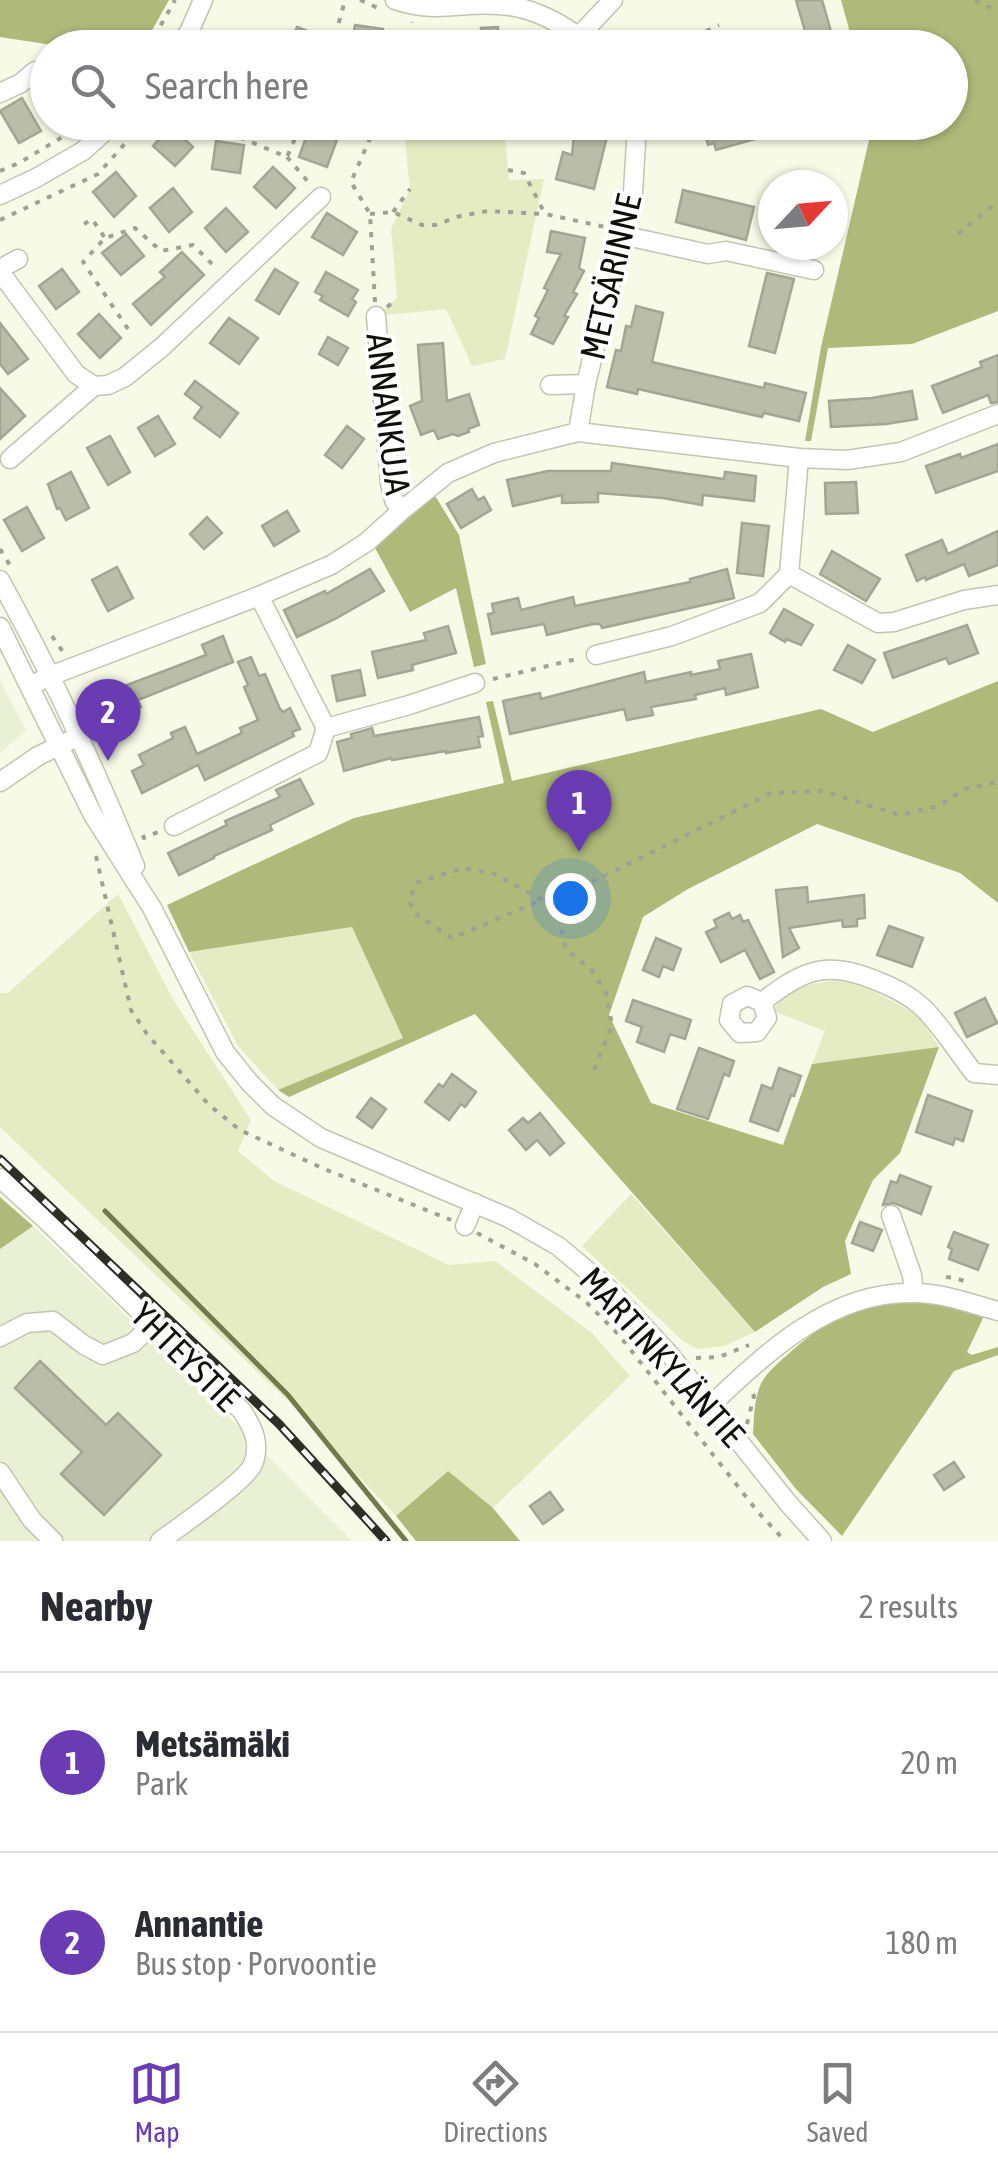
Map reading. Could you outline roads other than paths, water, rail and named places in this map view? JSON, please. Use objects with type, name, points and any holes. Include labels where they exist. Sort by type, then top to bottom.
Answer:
[{"type":"street","points":[[190,30],[203,0]]},
{"type":"street","points":[[395,0],[438,9],[500,4],[552,18],[564,30]]},
{"type":"street","points":[[588,30],[613,0]]},
{"type":"street","points":[[0,92],[30,75]]},
{"type":"street","points":[[0,195],[83,151],[95,140]]},
{"type":"street","name":"METSÄRINNE","points":[[578,432],[616,232],[633,192],[636,140]]},
{"type":"street","points":[[10,460],[94,386],[125,377],[162,347],[321,196]]},
{"type":"street","points":[[616,232],[708,254],[726,251],[814,270]]},
{"type":"street","points":[[18,259],[0,271],[76,374],[94,386]]},
{"type":"street","name":"ANNANKUJA","points":[[376,316],[390,482],[401,511]]},
{"type":"street","points":[[550,386],[586,384]]},
{"type":"street","points":[[30,686],[331,565],[368,542],[448,473],[494,453],[578,432],[847,460],[901,452],[998,414]]},
{"type":"street","points":[[596,655],[672,636],[760,603],[790,574],[799,458]]},
{"type":"street","points":[[790,574],[878,623],[998,594]]},
{"type":"street","points":[[0,580],[78,736],[152,908]]},
{"type":"street","points":[[174,826],[318,753],[326,728],[260,596]]},
{"type":"street","points":[[0,626],[92,814],[152,908]]},
{"type":"street","points":[[326,728],[475,684]]},
{"type":"street","points":[[0,782],[38,756],[78,736]]},
{"type":"street","name":"MARTINKYLÄNTIE","points":[[152,908],[225,1052],[273,1106],[321,1138],[509,1218],[558,1246],[608,1288],[671,1356],[822,1541]]},
{"type":"street","points":[[762,1002],[805,974],[828,968],[856,972],[904,992],[924,1008],[974,1073],[998,1075]]},
{"type":"street","name":"YHTEYSTIE","points":[[0,1178],[242,1411],[255,1432],[252,1468],[160,1541]]},
{"type":"street","points":[[465,1226],[475,1203]]},
{"type":"street","points":[[891,1215],[914,1292]]},
{"type":"street","points":[[711,1405],[784,1342],[844,1304],[882,1294],[914,1292],[998,1311]]},
{"type":"street","points":[[0,1337],[27,1324],[54,1321],[102,1355],[133,1344],[153,1324]]},
{"type":"street","points":[[0,1472],[32,1520],[53,1541]]},
{"type":"waterway","points":[[105,1211],[288,1395],[406,1541]]},
{"type":"railway","points":[[0,1159],[279,1424],[386,1541]]},
{"type":"place","name":"Annantie","points":[[108,761]]},
{"type":"place","name":"Metsämäki","points":[[579,852]]}]
